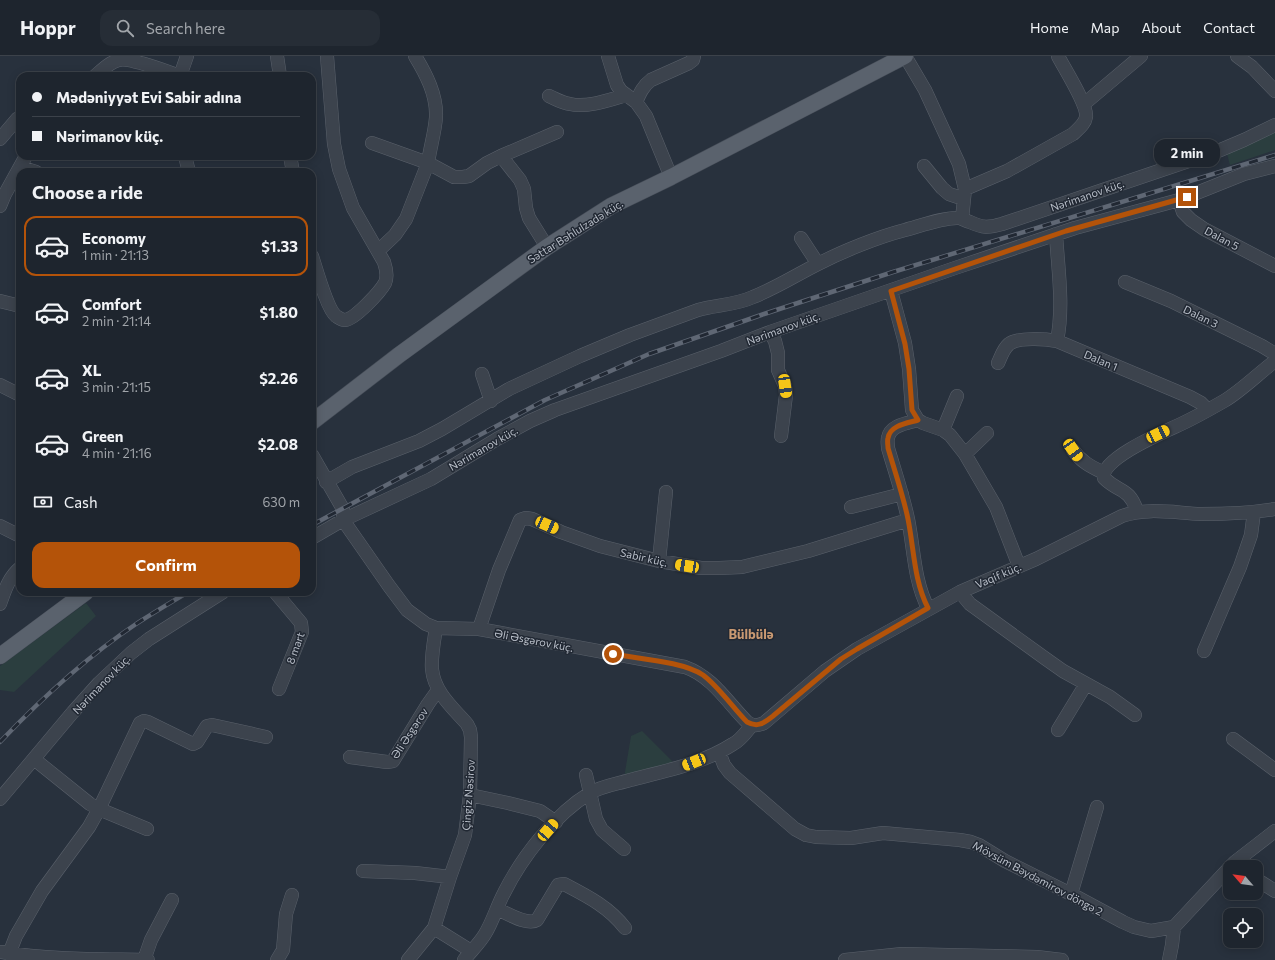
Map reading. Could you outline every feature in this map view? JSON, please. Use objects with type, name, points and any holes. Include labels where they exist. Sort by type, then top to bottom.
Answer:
[{"type":"main road","name":"Səttar Bəhlulzadə küç.","points":[[316,419],[399,355],[547,247],[612,206],[905,56]]},
{"type":"main road","points":[[0,656],[81,596]]},
{"type":"street","points":[[181,72],[187,56]]},
{"type":"street","points":[[277,56],[279,72]]},
{"type":"street","points":[[316,269],[334,315],[345,320],[351,318],[365,306],[386,282],[387,271],[384,262],[353,208],[339,169],[334,144],[327,56]]},
{"type":"street","points":[[378,252],[395,235],[406,219],[428,162],[436,117],[435,103],[423,68],[415,56]]},
{"type":"street","points":[[608,56],[617,85],[631,98],[646,116],[670,177]]},
{"type":"street","points":[[549,96],[571,105],[631,98],[651,80],[689,63],[693,60],[694,56]]},
{"type":"street","points":[[905,56],[925,90],[959,164],[965,194],[962,219]]},
{"type":"street","points":[[924,166],[942,188],[949,194],[965,194],[1073,134],[1082,126],[1086,116],[1084,104],[1058,56]]},
{"type":"street","points":[[1084,104],[1141,56]]},
{"type":"street","points":[[1237,56],[1252,67],[1275,91]]},
{"type":"street","points":[[100,72],[113,62],[121,59],[130,60],[168,72]]},
{"type":"street","points":[[0,138],[16,120]]},
{"type":"street","name":"Nərimanov küç.","points":[[326,482],[352,467],[419,441],[525,381],[606,344],[698,310],[753,298],[779,286],[818,264],[881,238],[904,230],[950,219],[962,219],[984,228],[992,227],[1218,151],[1275,125]]},
{"type":"street","points":[[372,143],[428,162],[454,177],[462,177],[469,176],[487,163],[501,156],[557,132]]},
{"type":"street","points":[[501,156],[520,180],[524,189],[526,208],[529,218],[547,247]]},
{"type":"street","points":[[23,161],[31,168]]},
{"type":"street","name":"Nərimanov küç.","points":[[316,536],[343,520],[431,479],[497,438],[555,410],[770,332],[1056,234],[1098,221],[1179,200],[1244,174],[1275,166]]},
{"type":"street","points":[[0,206],[16,174]]},
{"type":"street","name":"Dalan 5","points":[[1179,200],[1183,212],[1204,229],[1275,266]]},
{"type":"street","points":[[1056,234],[1060,311],[1060,326],[1057,341]]},
{"type":"street","points":[[800,238],[818,264]]},
{"type":"street","name":"Dalan 3","points":[[1125,282],[1171,301],[1262,346],[1275,354]]},
{"type":"street","points":[[891,291],[905,344],[909,369],[912,410],[918,420],[943,430],[965,454],[996,507],[1019,566]]},
{"type":"street","points":[[0,301],[16,305]]},
{"type":"street","points":[[770,332],[778,353],[778,370],[785,386],[786,395],[780,436]]},
{"type":"street","name":"Dalan 1","points":[[998,363],[1005,349],[1010,343],[1018,340],[1046,339],[1057,341],[1190,397],[1201,403],[1208,410]]},
{"type":"street","points":[[1104,474],[1114,460],[1148,438],[1180,424],[1226,400],[1275,361]]},
{"type":"street","points":[[482,374],[491,400]]},
{"type":"street","points":[[0,386],[16,393]]},
{"type":"street","points":[[943,430],[958,396]]},
{"type":"street","points":[[918,420],[898,426],[890,432],[888,437],[888,448],[908,520],[919,586],[928,608]]},
{"type":"street","points":[[965,454],[987,433]]},
{"type":"street","points":[[1073,450],[1082,461],[1104,474],[1104,478],[1108,482],[1120,488],[1130,496],[1134,501],[1137,511]]},
{"type":"street","points":[[316,463],[343,509],[343,520]]},
{"type":"street","points":[[659,561],[666,492]]},
{"type":"street","points":[[851,507],[902,494]]},
{"type":"street","name":"Vaqif küç.","points":[[752,725],[764,724],[841,659],[928,608],[960,592],[1058,549],[1122,516],[1137,511],[1204,514],[1275,510]]},
{"type":"street","points":[[1204,651],[1251,535],[1254,512]]},
{"type":"street","name":"Sabir küç.","points":[[479,629],[498,570],[520,520],[526,518],[600,546],[659,561],[701,568],[742,567],[808,551],[908,520]]},
{"type":"street","name":"Əli Əsgərov küç.","points":[[343,520],[407,610],[421,621],[436,628],[479,629],[685,667],[702,675],[744,719],[752,725]]},
{"type":"street","points":[[0,526],[16,534]]},
{"type":"street","points":[[0,604],[7,583],[16,571]]},
{"type":"street","points":[[960,592],[970,604],[1063,671],[1110,697],[1135,715]]},
{"type":"street","name":"Nərimanov küç.","points":[[0,799],[73,712],[131,653],[149,639],[217,596]]},
{"type":"street","name":"8 mart","points":[[278,596],[301,623],[302,627],[302,632],[279,689]]},
{"type":"street","name":"Çingiz Nəsirov","points":[[408,960],[434,928],[450,877],[466,835],[470,795],[470,730],[467,724],[438,690],[434,679],[432,668],[436,628]]},
{"type":"street","points":[[1058,730],[1086,684]]},
{"type":"street","name":"Əli Əsgərov","points":[[350,757],[387,762],[393,761],[438,690]]},
{"type":"street","points":[[148,960],[78,960],[4,953],[16,936],[42,891],[89,827],[140,723],[144,721],[193,744],[197,742],[207,726],[212,725],[266,737]]},
{"type":"street","points":[[434,928],[468,955],[486,932],[503,894],[517,870],[533,847],[571,806],[590,793],[610,786],[682,767],[718,752],[734,744],[752,725]]},
{"type":"street","points":[[1233,739],[1275,770]]},
{"type":"street","name":"Mövsüm Bəydəmirov döngə 2","points":[[718,752],[724,765],[730,773],[795,830],[806,835],[816,837],[851,838],[883,833],[971,842],[1134,927],[1151,931],[1174,927]]},
{"type":"street","points":[[34,760],[86,801],[99,809],[148,829]]},
{"type":"street","points":[[586,775],[596,818],[602,830],[624,849]]},
{"type":"street","points":[[470,795],[540,811],[556,822]]},
{"type":"street","points":[[1071,894],[1097,807]]},
{"type":"street","points":[[1241,860],[1275,831]]},
{"type":"street","points":[[363,871],[415,873],[450,877]]},
{"type":"street","points":[[1169,960],[1174,927],[1223,877]]},
{"type":"street","points":[[497,909],[526,922],[533,922],[537,920],[558,885],[564,884],[600,904],[616,917],[625,928]]},
{"type":"street","points":[[1263,884],[1275,891]]},
{"type":"street","points":[[277,960],[283,950],[286,914],[292,895]]},
{"type":"street","points":[[144,960],[158,925],[172,900]]},
{"type":"street","points":[[845,960],[902,954],[1037,957],[1062,960]]},
{"type":"shaded area","points":[[1275,131],[1275,150],[1230,165],[1227,154]]},
{"type":"shaded area","points":[[86,603],[96,616],[14,692],[0,690],[0,666]]},
{"type":"shaded area","points":[[642,731],[674,763],[624,778],[631,736]]},
{"type":"railway","points":[[316,523],[545,400],[649,354],[764,314],[893,272],[1275,155]]},
{"type":"railway","points":[[0,742],[31,710],[82,664],[136,624],[182,596]]},
{"type":"district","name":"Bülbülə","points":[[751,634]]},
{"type":"route","points":[[613,654],[674,664],[693,670],[710,682],[747,722],[752,725],[758,725],[764,724],[841,659],[928,608],[919,586],[908,520],[888,448],[888,437],[890,432],[898,426],[918,420],[912,410],[909,369],[905,344],[891,291],[1066,231],[1187,197]]}]
